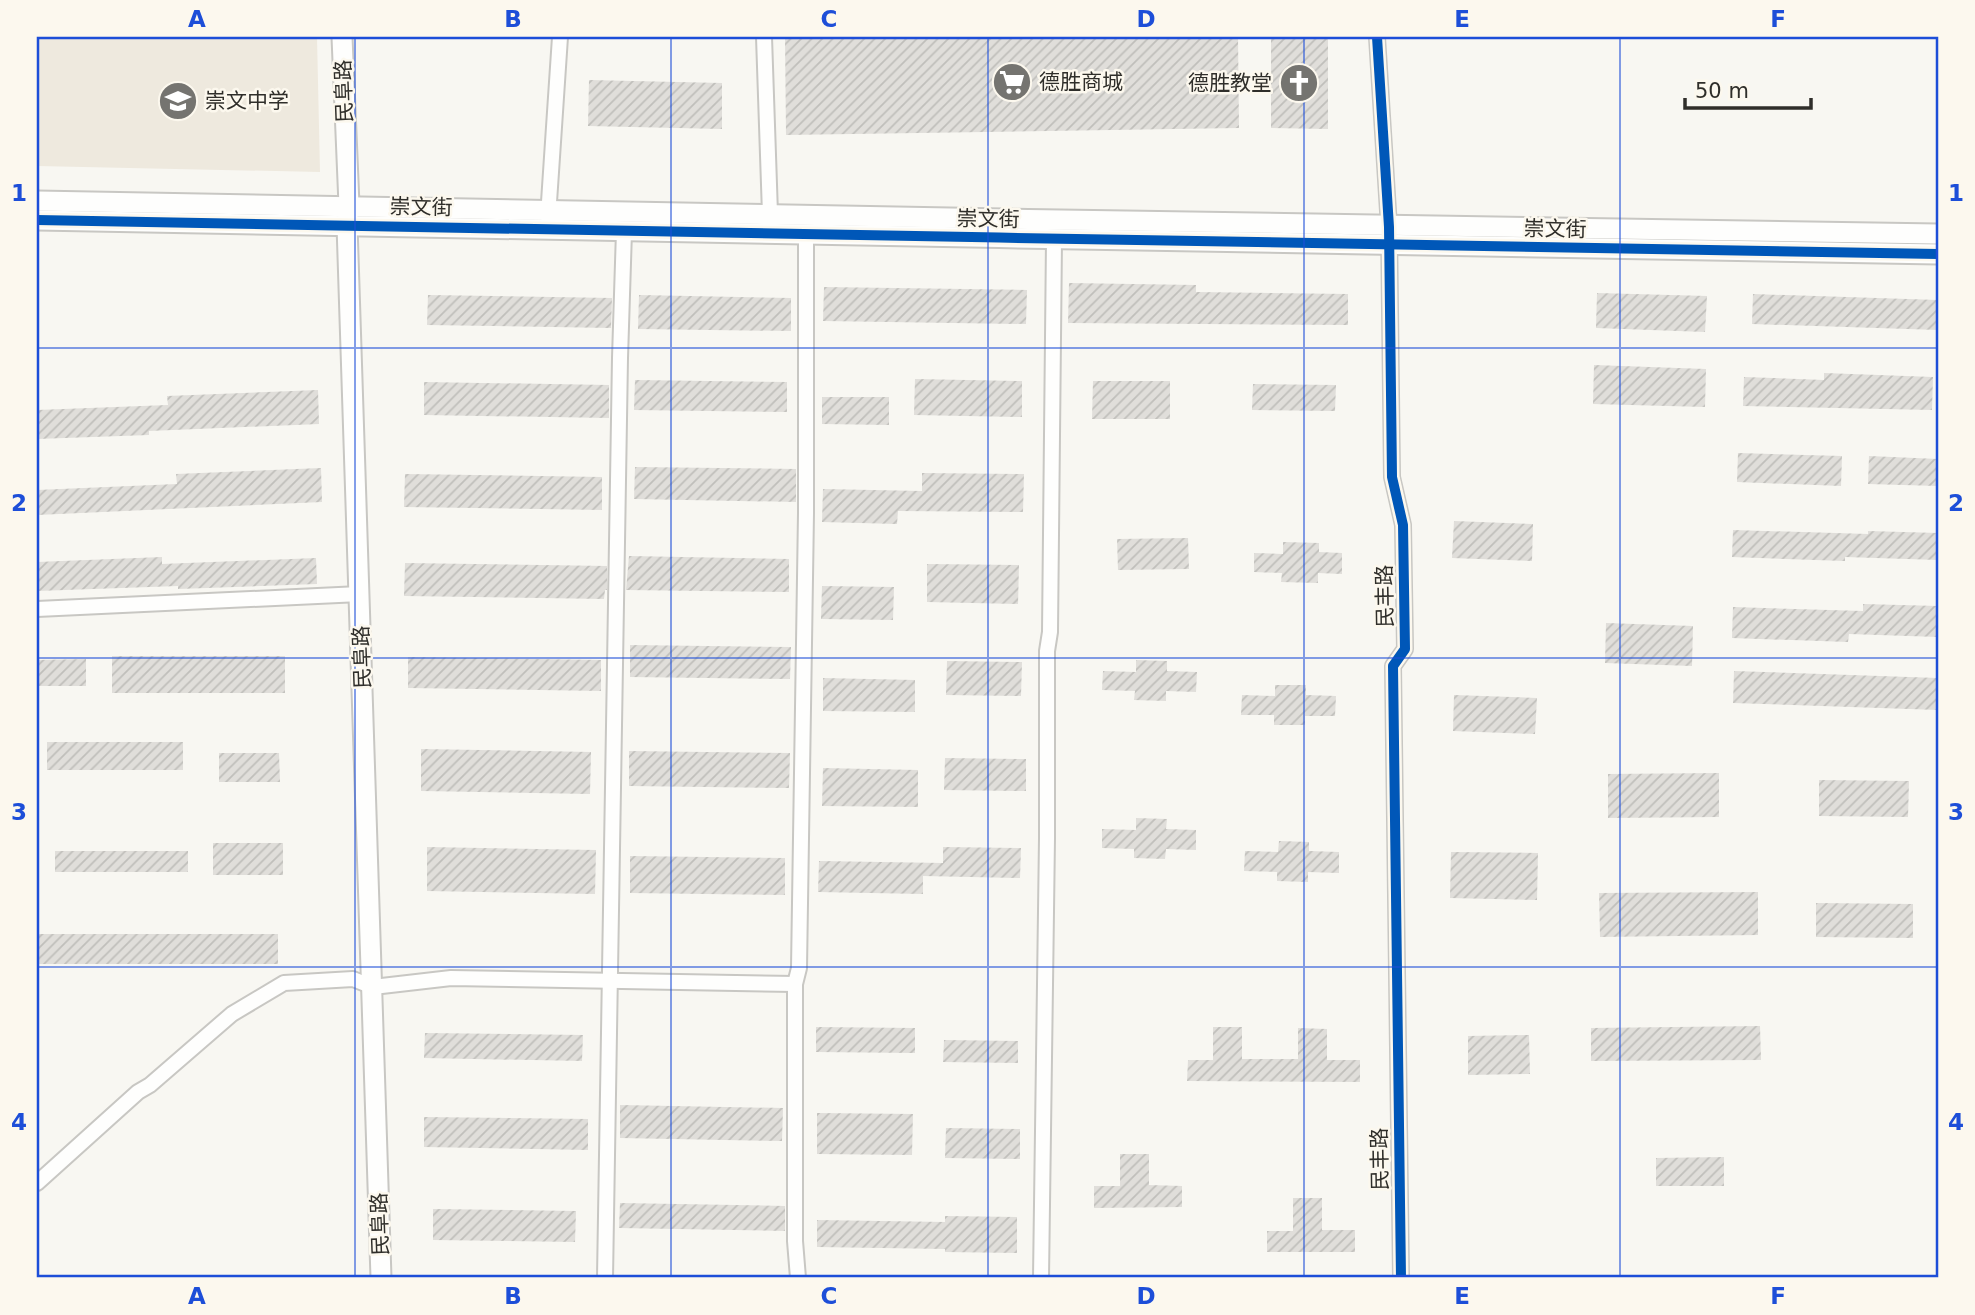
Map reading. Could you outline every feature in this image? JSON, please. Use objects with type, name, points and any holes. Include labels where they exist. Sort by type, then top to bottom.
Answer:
[{"type":"street","name":"民阜路","points":[[342,37],[382,1278]]},
{"type":"street","points":[[548,220],[560,37]]},
{"type":"street","points":[[764,37],[770,215]]},
{"type":"street","name":"民丰路","points":[[1377,37],[1389,237],[1392,477],[1403,525],[1405,649],[1393,666],[1401,1278]]},
{"type":"street","name":"崇文街","points":[[37,201],[348,215],[548,220],[770,215],[1938,254]]},
{"type":"street","name":"崇文街","points":[[37,220],[348,215]]},
{"type":"street","name":"崇文街","points":[[548,220],[624,231],[1054,240],[1938,234]]},
{"type":"street","points":[[606,1278],[609,981],[624,231]]},
{"type":"street","points":[[797,1278],[795,984],[799,968],[802,813],[806,234]]},
{"type":"street","points":[[1041,1278],[1054,240]]},
{"type":"street","points":[[37,609],[360,594]]},
{"type":"street","points":[[37,1182],[138,1091],[150,1085],[232,1014],[284,982],[353,979],[373,986],[451,978],[795,984]]},
{"type":"shaded area","name":"崇文中学","points":[[37,37],[317,37],[320,172],[37,166]]},
{"type":"building","name":"德胜商城","points":[[785,37],[1238,37],[1239,128],[786,135]]},
{"type":"building","name":"德胜教堂","points":[[1271,37],[1328,37],[1328,129],[1271,128]]},
{"type":"building","points":[[589,80],[722,83],[722,129],[588,126]]},
{"type":"building","points":[[1069,283],[1196,285],[1196,292],[1348,294],[1348,325],[1068,323]]},
{"type":"building","points":[[824,287],[1027,290],[1026,324],[823,321]]},
{"type":"building","points":[[1597,293],[1707,296],[1705,332],[1596,328]]},
{"type":"building","points":[[1753,294],[1938,300],[1938,330],[1752,324]]},
{"type":"building","points":[[428,295],[612,298],[611,328],[427,325]]},
{"type":"building","points":[[639,295],[791,298],[791,331],[638,329]]},
{"type":"building","points":[[1594,365],[1706,369],[1705,407],[1593,404]]},
{"type":"building","points":[[1824,373],[1933,377],[1932,410],[1743,406],[1744,377],[1824,380]]},
{"type":"building","points":[[915,379],[1022,381],[1022,417],[914,415]]},
{"type":"building","points":[[635,380],[787,382],[787,412],[634,410]]},
{"type":"building","points":[[1093,381],[1170,381],[1170,419],[1092,419]]},
{"type":"building","points":[[424,382],[609,385],[609,418],[424,415]]},
{"type":"building","points":[[1253,384],[1336,385],[1335,411],[1252,410]]},
{"type":"building","points":[[318,390],[319,424],[37,439],[37,410],[168,405],[167,396]]},
{"type":"building","points":[[822,397],[889,397],[889,425],[822,424]]},
{"type":"building","points":[[1738,453],[1842,456],[1841,486],[1737,482]]},
{"type":"building","points":[[1869,456],[1938,459],[1938,486],[1868,484]]},
{"type":"building","points":[[635,467],[796,469],[796,502],[634,499]]},
{"type":"building","points":[[321,468],[322,502],[37,515],[37,490],[177,484],[176,474]]},
{"type":"building","points":[[922,473],[1024,474],[1023,512],[898,511],[897,524],[822,522],[823,489],[922,491]]},
{"type":"building","points":[[405,474],[602,477],[602,510],[404,507]]},
{"type":"building","points":[[1454,521],[1533,524],[1532,561],[1452,558]]},
{"type":"building","points":[[1733,530],[1938,533],[1938,560],[1845,557],[1845,561],[1732,557]]},
{"type":"building","points":[[1188,538],[1189,569],[1118,570],[1117,539]]},
{"type":"building","points":[[1283,542],[1319,543],[1319,552],[1342,553],[1342,574],[1318,573],[1318,583],[1281,582],[1282,573],[1254,572],[1254,553],[1283,554]]},
{"type":"building","points":[[629,556],[789,559],[789,592],[626,590]]},
{"type":"building","points":[[162,557],[162,564],[316,558],[317,584],[37,591],[37,562]]},
{"type":"building","points":[[405,563],[607,566],[607,590],[604,599],[404,596]]},
{"type":"building","points":[[927,564],[1019,565],[1018,604],[927,602]]},
{"type":"building","points":[[822,586],[894,587],[893,620],[821,619]]},
{"type":"building","points":[[1863,604],[1938,606],[1938,637],[1849,634],[1848,642],[1732,638],[1733,607],[1863,611]]},
{"type":"building","points":[[1606,623],[1693,626],[1692,666],[1605,663]]},
{"type":"building","points":[[630,645],[791,647],[790,679],[630,677]]},
{"type":"building","points":[[112,656],[285,656],[285,693],[112,693]]},
{"type":"building","points":[[408,657],[601,660],[601,691],[408,688]]},
{"type":"building","points":[[86,659],[86,686],[37,686],[37,660]]},
{"type":"building","points":[[1136,660],[1167,661],[1167,671],[1197,672],[1196,692],[1166,691],[1166,701],[1134,700],[1135,691],[1102,690],[1103,671],[1136,672]]},
{"type":"building","points":[[947,661],[1022,662],[1021,696],[946,695]]},
{"type":"building","points":[[1734,671],[1938,678],[1938,710],[1733,703]]},
{"type":"building","points":[[823,678],[915,680],[915,712],[823,711]]},
{"type":"building","points":[[1275,685],[1306,685],[1306,695],[1336,696],[1335,716],[1305,716],[1305,725],[1274,725],[1274,715],[1241,715],[1242,695],[1275,696]]},
{"type":"building","points":[[1454,695],[1537,698],[1535,734],[1453,731]]},
{"type":"building","points":[[47,742],[183,742],[183,770],[47,770]]},
{"type":"building","points":[[421,749],[591,752],[590,794],[421,791]]},
{"type":"building","points":[[629,751],[790,753],[789,788],[629,786]]},
{"type":"building","points":[[219,753],[279,753],[280,782],[219,782]]},
{"type":"building","points":[[945,758],[1026,759],[1026,791],[944,790]]},
{"type":"building","points":[[823,768],[918,770],[918,807],[822,806]]},
{"type":"building","points":[[1719,773],[1719,817],[1608,818],[1608,774]]},
{"type":"building","points":[[1819,780],[1909,781],[1908,817],[1819,816]]},
{"type":"building","points":[[1136,818],[1167,819],[1166,829],[1196,830],[1196,850],[1166,849],[1165,859],[1134,858],[1134,849],[1102,848],[1102,829],[1136,830]]},
{"type":"building","points":[[1279,841],[1309,842],[1309,851],[1339,852],[1339,873],[1308,872],[1308,882],[1277,881],[1277,872],[1244,871],[1245,851],[1278,852]]},
{"type":"building","points":[[213,843],[283,843],[283,875],[213,875]]},
{"type":"building","points":[[427,847],[596,850],[595,894],[427,891]]},
{"type":"building","points":[[943,847],[1021,848],[1020,878],[923,876],[923,894],[818,892],[819,861],[943,863]]},
{"type":"building","points":[[55,851],[188,851],[188,872],[55,872]]},
{"type":"building","points":[[1451,852],[1538,853],[1537,900],[1450,898]]},
{"type":"building","points":[[630,856],[785,858],[785,895],[630,893]]},
{"type":"building","points":[[1758,892],[1758,935],[1600,937],[1599,893]]},
{"type":"building","points":[[1816,903],[1913,904],[1913,938],[1816,937]]},
{"type":"building","points":[[37,934],[278,934],[278,964],[37,964]]},
{"type":"building","points":[[1760,1026],[1761,1060],[1591,1061],[1591,1028]]},
{"type":"building","points":[[816,1027],[915,1028],[915,1053],[816,1052]]},
{"type":"building","points":[[1213,1027],[1242,1027],[1242,1059],[1298,1059],[1298,1028],[1327,1029],[1327,1060],[1360,1060],[1360,1082],[1187,1081],[1188,1060],[1213,1060]]},
{"type":"building","points":[[425,1033],[583,1035],[582,1061],[424,1058]]},
{"type":"building","points":[[1529,1035],[1530,1074],[1468,1075],[1468,1036]]},
{"type":"building","points":[[944,1040],[1018,1041],[1018,1063],[943,1062]]},
{"type":"building","points":[[620,1105],[783,1108],[782,1141],[620,1138]]},
{"type":"building","points":[[817,1113],[913,1114],[912,1155],[817,1154]]},
{"type":"building","points":[[424,1117],[588,1119],[588,1150],[424,1147]]},
{"type":"building","points":[[946,1128],[1020,1129],[1020,1159],[945,1158]]},
{"type":"building","points":[[1120,1154],[1149,1154],[1149,1185],[1182,1186],[1182,1207],[1094,1208],[1094,1186],[1120,1186]]},
{"type":"building","points":[[1724,1157],[1724,1186],[1656,1186],[1656,1158]]},
{"type":"building","points":[[1293,1198],[1322,1198],[1322,1230],[1355,1230],[1355,1252],[1267,1252],[1267,1231],[1293,1231]]},
{"type":"building","points":[[620,1203],[785,1206],[785,1231],[619,1228]]},
{"type":"building","points":[[433,1209],[576,1211],[575,1242],[433,1240]]},
{"type":"building","points":[[945,1216],[1017,1217],[1017,1253],[817,1247],[817,1220],[945,1222]]},
{"type":"cycle path","points":[[1377,37],[1389,227],[1392,477],[1403,525],[1405,649],[1393,666],[1401,1278]]},
{"type":"cycle path","points":[[37,220],[1938,254]]},
{"type":"place","name":"德胜商城","points":[[1012,82]]},
{"type":"place","name":"德胜教堂","points":[[1299,83]]},
{"type":"place","name":"崇文中学","points":[[178,101]]}]
